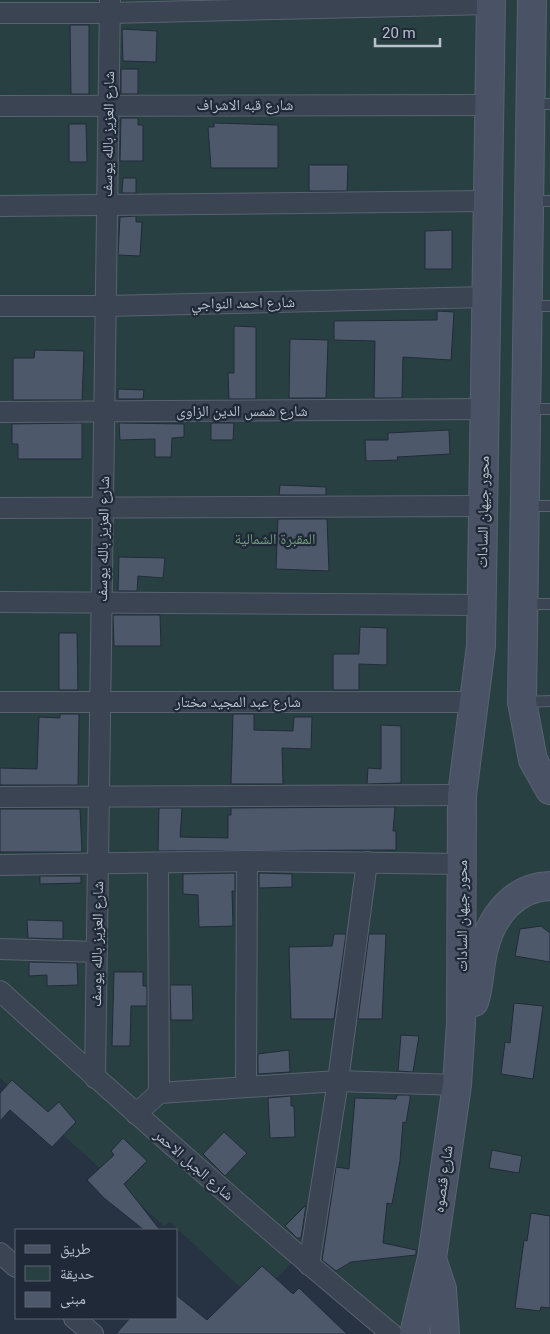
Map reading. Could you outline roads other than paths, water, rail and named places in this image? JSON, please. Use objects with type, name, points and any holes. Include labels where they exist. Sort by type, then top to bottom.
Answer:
[{"type":"main road","name":"محور جيهان السادات","points":[[461,1023],[462,795],[476,702],[481,646],[491,2]]},
{"type":"main road","points":[[535,4],[540,104],[537,604],[522,702],[533,760],[550,790]]},
{"type":"main road","points":[[461,1023],[476,996],[484,947],[496,918],[514,897],[536,887],[550,886]]},
{"type":"main road","name":"شارع قنصوه","points":[[414,1334],[432,1258],[457,1086],[461,1023]]},
{"type":"main road","points":[[432,1258],[442,1289],[445,1334]]},
{"type":"street","points":[[0,13],[110,7],[491,2]]},
{"type":"street","name":"شارع العزيز بالله يوسف","points":[[95,1078],[110,7]]},
{"type":"street","name":"شارع قبه الاشراف","points":[[0,106],[490,104]]},
{"type":"street","points":[[0,206],[488,201]]},
{"type":"street","name":"شارع احمد النواجي","points":[[0,306],[106,306],[487,297]]},
{"type":"street","name":"شارع شمس الدين الزاوى","points":[[0,412],[485,409]]},
{"type":"street","points":[[0,508],[483,506]]},
{"type":"street","points":[[0,602],[482,605]]},
{"type":"street","name":"شارع عبد المجيد مختار","points":[[0,702],[476,702]]},
{"type":"street","points":[[0,797],[462,795]]},
{"type":"street","points":[[0,865],[248,862],[462,864]]},
{"type":"street","points":[[246,1086],[248,862]]},
{"type":"street","points":[[309,1266],[338,1081],[367,862]]},
{"type":"street","points":[[158,864],[159,1093]]},
{"type":"street","points":[[0,949],[97,952]]},
{"type":"street","name":"شارع الجبل الاحمر","points":[[0,991],[95,1078],[309,1266],[392,1334]]},
{"type":"street","points":[[136,1114],[159,1093],[338,1081],[457,1086]]},
{"type":"street","points":[[0,1253],[15,1266]]},
{"type":"street","points":[[75,1319],[93,1334]]},
{"type":"lane","points":[[522,702],[550,701]]},
{"type":"park label","name":"المقبرة الشمالية","points":[[275,539]]}]
